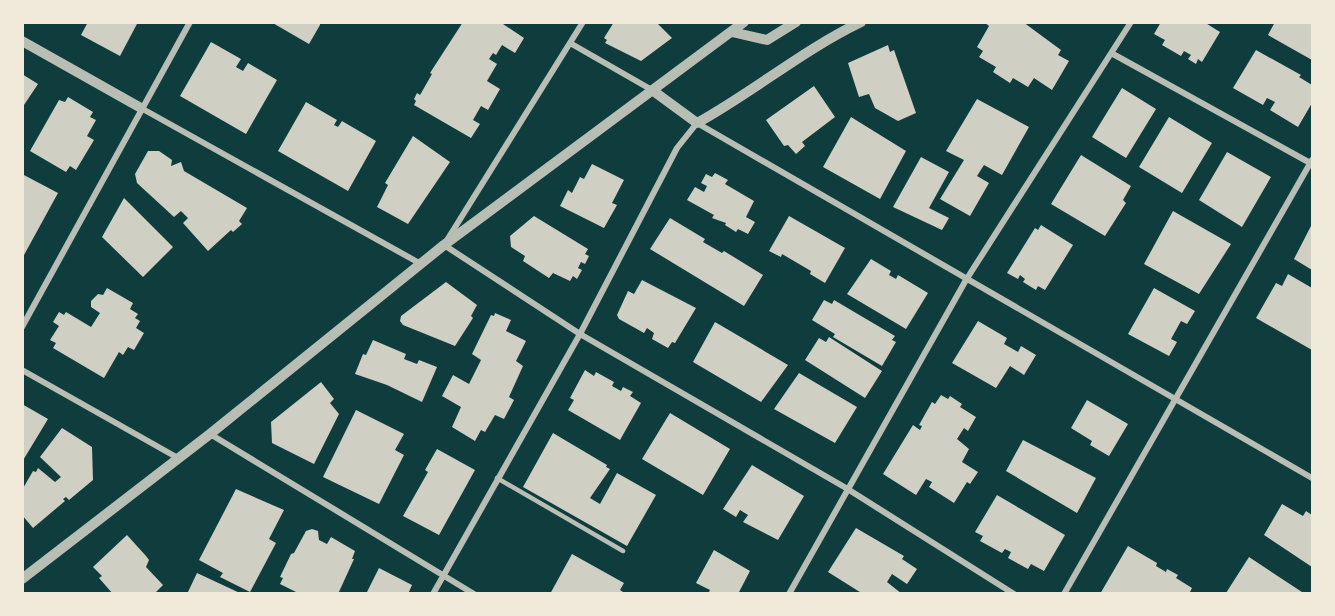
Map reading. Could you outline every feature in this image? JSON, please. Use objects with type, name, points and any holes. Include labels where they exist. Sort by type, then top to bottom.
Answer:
[{"type":"street","points":[[22,327],[190,22]]},
{"type":"street","points":[[444,245],[581,24],[573,22]]},
{"type":"street","points":[[22,579],[210,434],[444,245],[744,22]]},
{"type":"street","points":[[732,32],[767,40],[796,22]]},
{"type":"street","points":[[433,594],[580,333],[677,148],[697,123],[731,105],[830,37],[861,22]]},
{"type":"street","points":[[789,594],[846,488],[966,280],[1113,54],[1131,22]]},
{"type":"street","points":[[22,41],[421,264]]},
{"type":"street","points":[[570,43],[651,90],[697,123],[1312,478]]},
{"type":"street","points":[[1064,594],[1312,163],[1113,54]]},
{"type":"street","points":[[444,245],[580,333],[846,488],[1014,594]]},
{"type":"street","points":[[22,370],[178,458]]},
{"type":"street","points":[[210,434],[474,594]]},
{"type":"lane","points":[[497,478],[623,551]]},
{"type":"building","points":[[88,22],[138,22],[120,56],[81,35]]},
{"type":"building","points":[[271,22],[320,22],[320,25],[309,44]]},
{"type":"building","points":[[463,22],[500,22],[524,38],[515,53],[502,45],[496,55],[493,53],[489,59],[497,64],[487,81],[500,89],[488,110],[481,106],[473,120],[480,124],[471,138],[414,105],[417,93],[420,95],[432,74],[430,73]]},
{"type":"building","points":[[614,22],[656,22],[672,38],[641,61],[605,43],[607,40],[604,38]]},
{"type":"building","points":[[984,22],[1023,22],[1061,50],[1058,55],[1069,61],[1052,90],[1034,78],[1028,87],[1013,78],[1010,83],[993,72],[996,67],[979,57],[983,51],[977,47],[989,26]]},
{"type":"building","points":[[1161,22],[1204,22],[1220,32],[1202,62],[1198,59],[1196,64],[1188,59],[1191,55],[1184,51],[1181,56],[1162,45],[1165,40],[1154,34]]},
{"type":"building","points":[[1275,22],[1312,22],[1312,60],[1268,35]]},
{"type":"building","points":[[211,42],[241,59],[236,67],[243,71],[248,63],[277,80],[246,134],[180,96]]},
{"type":"building","points":[[888,45],[890,52],[894,50],[916,113],[898,121],[875,108],[869,94],[859,97],[848,63]]},
{"type":"building","points":[[1256,50],[1301,75],[1299,77],[1312,85],[1312,103],[1298,127],[1270,110],[1275,102],[1267,98],[1263,105],[1233,88]]},
{"type":"building","points":[[22,74],[38,84],[22,108]]},
{"type":"building","points":[[814,86],[835,117],[802,142],[805,146],[796,154],[788,145],[784,146],[766,120]]},
{"type":"building","points":[[1122,88],[1156,109],[1126,158],[1092,137]]},
{"type":"building","points":[[68,97],[93,112],[90,117],[96,120],[87,136],[94,140],[76,170],[70,166],[66,172],[30,151],[59,100],[65,102]]},
{"type":"building","points":[[977,99],[1029,127],[1002,175],[984,165],[977,176],[989,183],[970,216],[940,199],[964,160],[946,151]]},
{"type":"building","points":[[306,102],[337,120],[334,125],[338,127],[342,121],[376,141],[348,191],[278,151]]},
{"type":"building","points":[[851,117],[906,151],[880,199],[823,167]]},
{"type":"building","points":[[1169,117],[1212,143],[1182,193],[1139,167]]},
{"type":"building","points":[[413,136],[450,162],[408,224],[377,207],[388,185],[385,183]]},
{"type":"building","points":[[148,151],[159,151],[172,160],[171,166],[181,162],[184,171],[247,208],[239,221],[242,224],[233,232],[231,230],[208,251],[183,223],[188,218],[181,211],[174,217],[137,183],[135,174]]},
{"type":"building","points":[[1227,152],[1271,177],[1242,227],[1199,200]]},
{"type":"building","points":[[1081,155],[1131,186],[1123,200],[1126,203],[1105,236],[1051,204]]},
{"type":"building","points":[[921,157],[949,172],[929,208],[949,218],[942,230],[893,207]]},
{"type":"building","points":[[592,164],[624,180],[612,203],[617,205],[604,228],[560,206],[568,190],[572,193],[580,177],[584,179]]},
{"type":"building","points":[[715,173],[728,180],[725,184],[754,201],[746,217],[755,222],[748,234],[738,229],[736,232],[725,225],[726,223],[712,218],[714,215],[687,200],[695,187],[704,192],[707,186],[701,183],[706,174],[712,177]]},
{"type":"building","points":[[22,174],[58,193],[24,255],[22,254]]},
{"type":"building","points":[[124,198],[173,247],[143,277],[102,237]]},
{"type":"building","points":[[1173,211],[1231,244],[1199,294],[1144,264]]},
{"type":"building","points":[[534,216],[588,249],[585,254],[589,256],[585,264],[581,262],[578,268],[582,270],[577,279],[573,276],[570,281],[553,273],[549,278],[523,261],[525,256],[511,247],[510,236]]},
{"type":"building","points":[[789,216],[845,248],[825,283],[810,274],[811,271],[782,254],[781,257],[769,251]]},
{"type":"building","points":[[670,218],[705,239],[703,242],[722,253],[724,251],[763,275],[744,306],[650,249]]},
{"type":"building","points":[[1312,224],[1312,270],[1294,259]]},
{"type":"building","points":[[1041,225],[1073,245],[1045,290],[1038,286],[1036,290],[1023,282],[1025,279],[1020,275],[1018,279],[1007,273],[1035,228],[1038,230]]},
{"type":"building","points":[[871,259],[891,271],[889,275],[896,279],[898,275],[928,293],[906,329],[847,294]]},
{"type":"building","points":[[1288,274],[1312,288],[1312,350],[1256,318],[1276,283],[1282,286]]},
{"type":"building","points":[[642,280],[696,308],[675,343],[672,342],[668,348],[652,339],[654,333],[647,328],[644,333],[619,319],[617,315],[628,291],[634,294]]},
{"type":"building","points":[[446,282],[477,305],[471,316],[473,318],[455,346],[403,325],[400,321],[401,316]]},
{"type":"building","points":[[107,288],[133,303],[130,309],[138,314],[135,318],[140,321],[136,328],[144,333],[134,350],[128,347],[123,355],[119,352],[104,378],[53,348],[56,343],[50,340],[59,326],[53,322],[59,312],[64,315],[66,312],[91,327],[100,313],[91,307],[91,301],[98,294],[103,295]]},
{"type":"building","points":[[1154,288],[1195,311],[1187,324],[1181,321],[1171,339],[1177,342],[1169,356],[1128,334]]},
{"type":"building","points":[[824,300],[832,304],[834,300],[895,336],[892,340],[896,342],[882,366],[833,337],[835,334],[812,320]]},
{"type":"building","points":[[495,313],[511,320],[506,331],[526,341],[516,361],[523,366],[509,397],[514,400],[504,419],[495,415],[485,432],[481,430],[475,441],[452,427],[461,407],[442,396],[453,375],[469,384],[481,360],[472,354],[491,315],[494,316]]},
{"type":"building","points":[[978,321],[1007,338],[1004,344],[1018,352],[1021,346],[1036,355],[1024,375],[1010,366],[996,388],[952,363]]},
{"type":"building","points":[[715,322],[788,365],[761,402],[693,362]]},
{"type":"building","points":[[829,337],[882,371],[865,398],[805,360],[819,338],[826,342]]},
{"type":"building","points":[[373,340],[406,354],[404,359],[417,364],[419,360],[437,367],[422,402],[387,385],[355,374],[363,354],[366,355]]},
{"type":"building","points":[[585,370],[594,376],[596,372],[614,382],[612,386],[621,391],[623,387],[633,392],[630,396],[641,403],[620,440],[568,410],[574,400],[570,398]]},
{"type":"building","points":[[799,373],[857,407],[835,443],[774,409]]},
{"type":"building","points":[[321,382],[334,399],[330,403],[339,414],[314,464],[272,443],[271,422]]},
{"type":"building","points":[[941,395],[948,399],[950,396],[962,404],[960,407],[976,417],[968,431],[964,428],[957,439],[969,449],[962,462],[978,472],[970,484],[967,482],[954,503],[929,487],[932,482],[926,479],[916,495],[883,474],[913,425],[920,430],[922,426],[919,425],[932,402],[935,404]]},
{"type":"building","points":[[1087,400],[1128,424],[1109,456],[1090,445],[1092,441],[1071,428]]},
{"type":"building","points":[[22,404],[48,419],[22,462]]},
{"type":"building","points":[[356,410],[404,434],[395,450],[404,455],[379,504],[323,477]]},
{"type":"building","points":[[670,413],[730,449],[703,495],[642,459]]},
{"type":"building","points":[[62,428],[92,447],[93,480],[69,500],[66,497],[63,499],[65,501],[33,528],[22,515],[22,490],[33,471],[36,472],[38,468],[55,482],[61,477],[40,457]]},
{"type":"building","points":[[553,433],[610,469],[590,498],[600,504],[617,473],[656,495],[627,546],[523,487]]},
{"type":"building","points":[[1023,440],[1096,478],[1077,513],[1006,471]]},
{"type":"building","points":[[437,449],[475,470],[439,535],[403,516],[428,472],[425,470]]},
{"type":"building","points":[[752,465],[804,496],[778,540],[743,522],[748,515],[740,510],[736,517],[723,509]]},
{"type":"building","points":[[236,489],[284,510],[269,539],[276,543],[250,592],[220,577],[223,573],[199,560]]},
{"type":"building","points":[[997,495],[1065,535],[1044,571],[1031,564],[1028,569],[1008,558],[1011,552],[1005,549],[1002,553],[980,541],[983,536],[975,532]]},
{"type":"building","points":[[1282,504],[1303,516],[1306,511],[1312,515],[1312,567],[1264,535]]},
{"type":"building","points":[[856,528],[904,556],[902,559],[917,569],[907,584],[892,574],[887,582],[902,594],[863,594],[828,572]]},
{"type":"building","points":[[312,529],[318,531],[319,540],[327,544],[331,537],[355,551],[352,559],[354,559],[338,594],[300,594],[280,584],[283,578],[280,577],[291,554],[294,553],[306,531]]},
{"type":"building","points":[[127,535],[149,560],[146,567],[163,585],[154,594],[113,594],[99,578],[102,576],[93,567]]},
{"type":"building","points":[[1128,546],[1157,563],[1156,566],[1166,572],[1167,569],[1178,575],[1176,578],[1192,588],[1189,594],[1100,594]]},
{"type":"building","points":[[714,550],[750,571],[738,594],[708,594],[710,590],[696,583]]},
{"type":"building","points":[[572,554],[624,583],[620,590],[626,594],[550,594]]},
{"type":"building","points":[[1249,557],[1305,594],[1226,593]]},
{"type":"building","points":[[379,568],[412,585],[408,594],[366,594]]},
{"type":"building","points":[[197,573],[242,594],[187,594]]}]
